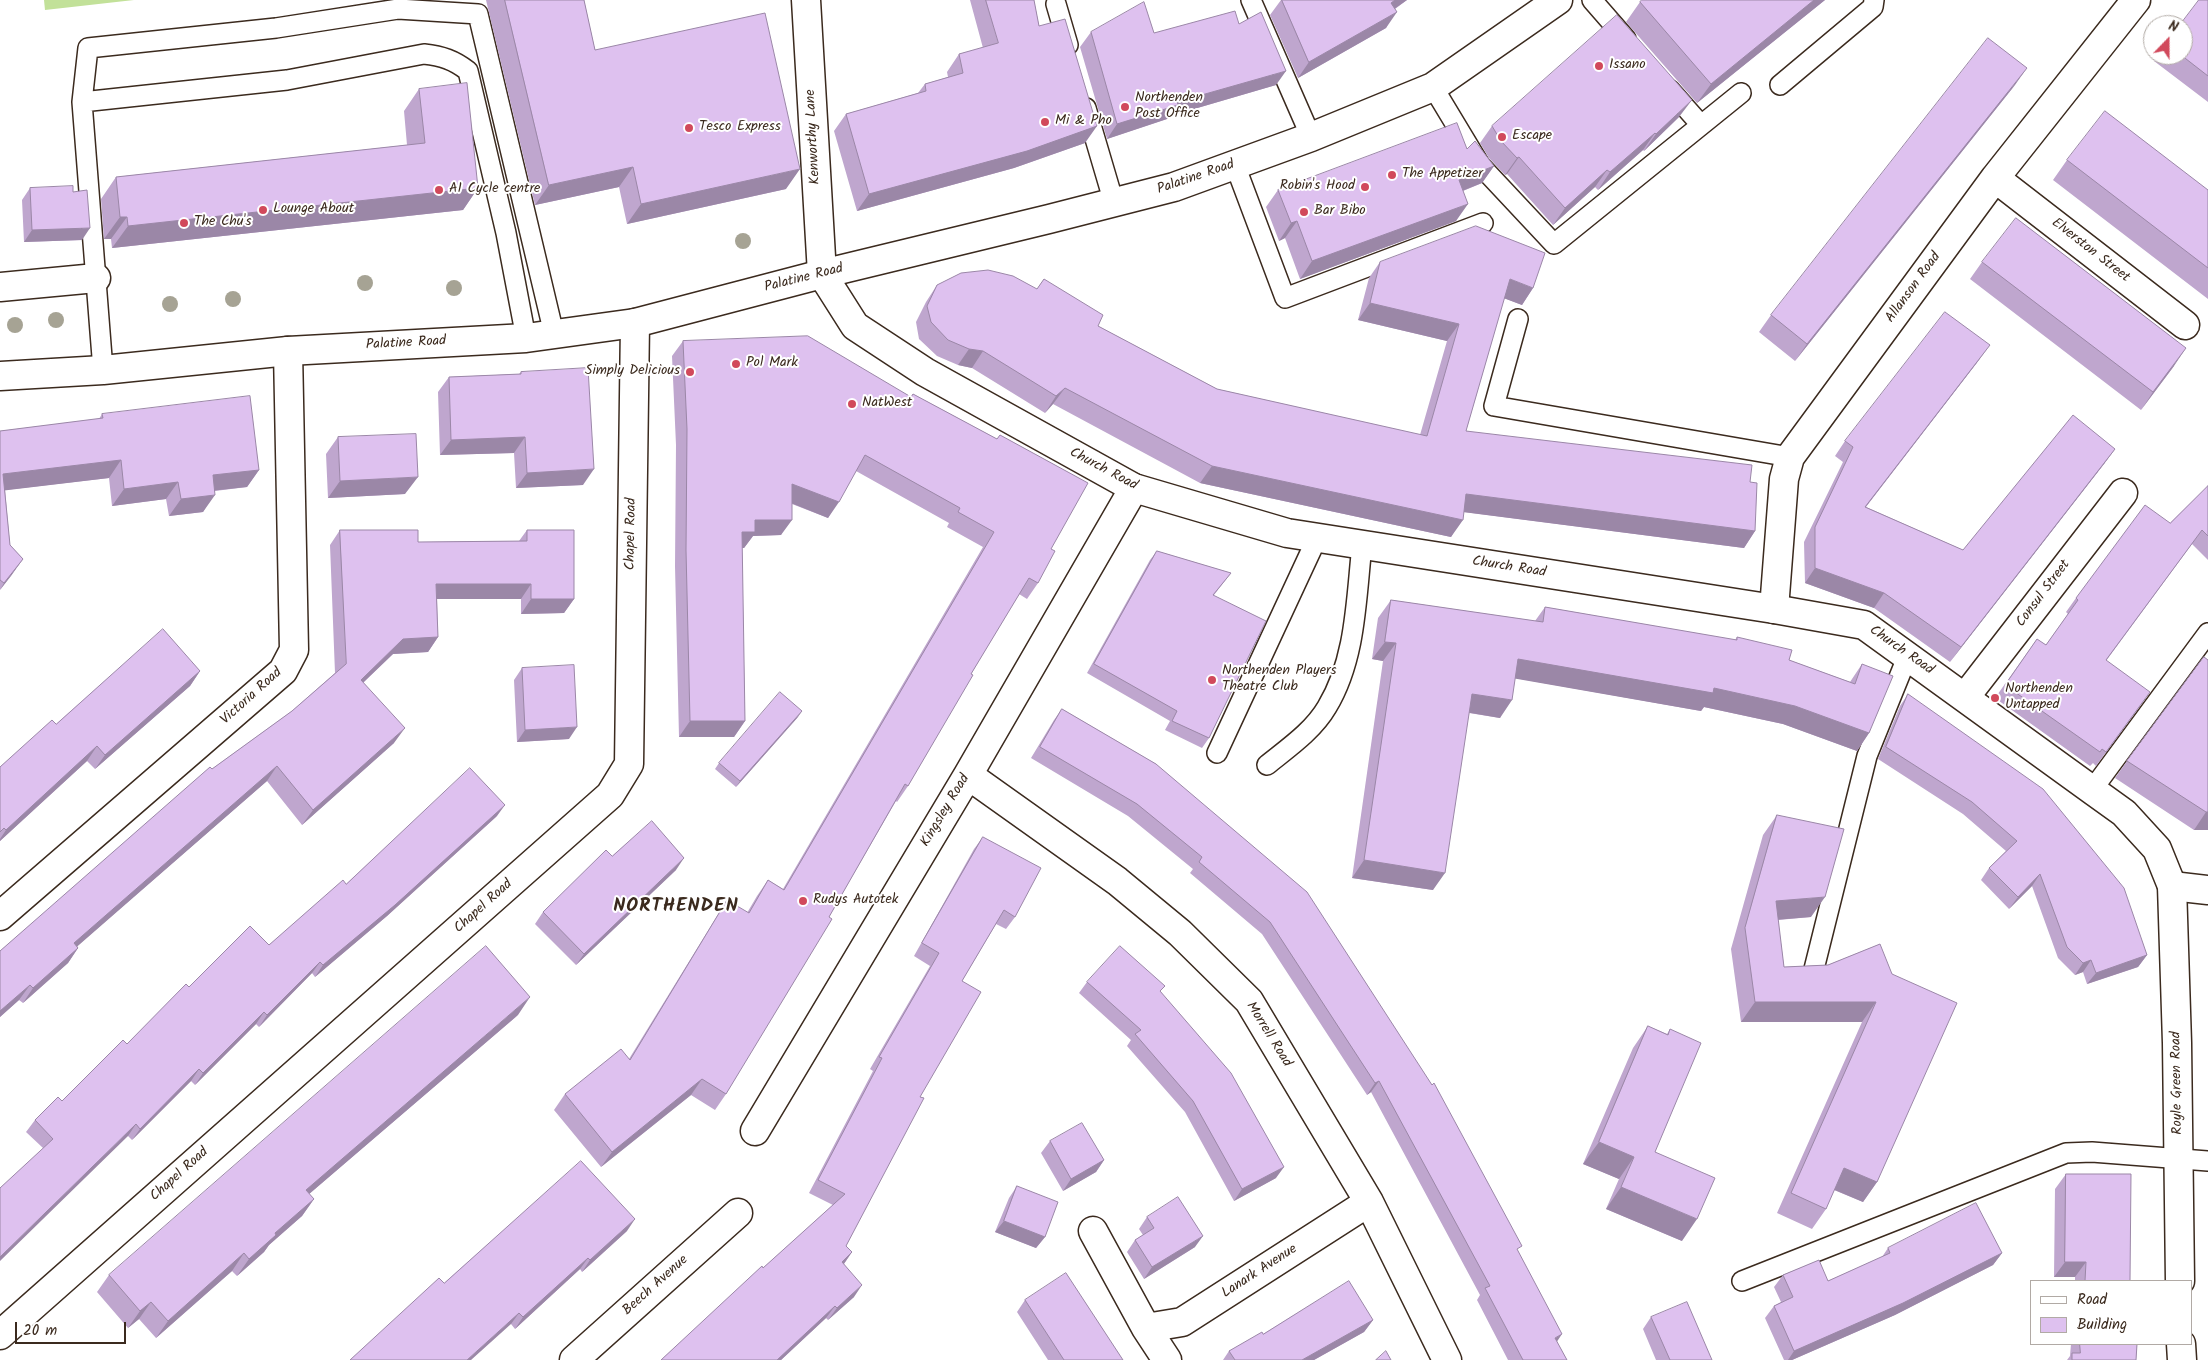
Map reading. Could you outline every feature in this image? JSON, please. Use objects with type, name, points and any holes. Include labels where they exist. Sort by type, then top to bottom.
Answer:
[{"type":"street","name":"Kenworthy Lane","points":[[806,0],[822,274]]},
{"type":"street","name":"Palatine Road","points":[[0,376],[103,370],[288,351],[526,338],[635,323],[822,274],[1174,187],[1311,137],[1433,87],[1532,8],[1558,0]]},
{"type":"street","name":"Allanson Road","points":[[1774,609],[1784,479],[1790,457],[1995,178],[2136,0]]},
{"type":"street","name":"Elverston Street","points":[[1995,178],[2185,325]]},
{"type":"street","name":"Church Road","points":[[822,274],[855,326],[925,372],[1134,488],[1287,533],[1774,609],[1864,625],[1966,696],[2124,813],[2157,849],[2172,886]]},
{"type":"street","points":[[0,286],[96,278]]},
{"type":"street","name":"Chapel Road","points":[[0,1335],[610,795],[629,764],[635,323]]},
{"type":"street","name":"Victoria Road","points":[[0,916],[283,671],[294,650],[288,351]]},
{"type":"street","name":"Kingsley Road","points":[[755,1131],[968,775],[1134,488]]},
{"type":"street","name":"Consul Street","points":[[1966,696],[2123,493]]},
{"type":"street","name":"Morrell Road","points":[[968,775],[1116,881],[1180,933],[1248,1001],[1369,1202],[1447,1360]]},
{"type":"street","points":[[2172,886],[2208,890]]},
{"type":"street","name":"Royle Green Road","points":[[2172,886],[2180,1280]]},
{"type":"street","name":"Lanark Avenue","points":[[1146,1328],[1182,1322],[1369,1202]]},
{"type":"street","name":"Beech Avenue","points":[[574,1360],[738,1213]]},
{"type":"street","points":[[1092,1231],[1146,1328],[1167,1360]]},
{"type":"street","points":[[2181,1345],[2182,1360]]},
{"type":"lane","points":[[1251,0],[1311,137]]},
{"type":"lane","points":[[1592,0],[1637,52]]},
{"type":"lane","points":[[1780,85],[1873,7],[1874,0]]},
{"type":"lane","points":[[1056,4],[1073,61]]},
{"type":"lane","points":[[103,370],[82,102],[88,48],[276,28],[398,9],[478,14],[554,334]]},
{"type":"lane","points":[[82,102],[287,80],[408,55],[440,55],[455,62],[468,71],[506,233],[526,338]]},
{"type":"lane","points":[[1656,74],[1700,126]]},
{"type":"lane","points":[[1433,87],[1480,165],[1554,244],[1741,92]]},
{"type":"lane","points":[[1081,89],[1114,203]]},
{"type":"lane","points":[[1235,165],[1285,298],[1483,223]]},
{"type":"lane","points":[[1518,319],[1494,406],[1790,457]]},
{"type":"lane","points":[[1217,753],[1317,538]]},
{"type":"lane","points":[[1268,765],[1307,732],[1322,714],[1344,675],[1352,640],[1362,545]]},
{"type":"lane","points":[[2092,790],[2208,633]]},
{"type":"lane","points":[[1814,969],[1867,756],[1908,655]]},
{"type":"lane","points":[[1742,1281],[2066,1154],[2092,1152],[2208,1161]]},
{"type":"green space","points":[[44,0],[134,0],[45,10]]},
{"type":"building","points":[[505,0],[584,0],[595,50],[765,13],[800,169],[641,204],[633,167],[549,185]]},
{"type":"building","points":[[986,0],[1034,0],[1039,26],[1065,19],[1097,126],[1027,151],[869,194],[846,114],[926,91],[925,84],[963,73],[959,54],[998,43]]},
{"type":"building","points":[[1282,0],[1395,0],[1391,3],[1397,12],[1309,62]]},
{"type":"building","points":[[1642,0],[1814,0],[1711,84],[1640,2]]},
{"type":"building","points":[[2199,0],[2208,0],[2208,76],[2193,64],[2193,15],[2188,15]]},
{"type":"building","points":[[1144,2],[1154,33],[1235,11],[1239,24],[1261,12],[1286,71],[1177,102],[1178,105],[1117,124],[1091,32]]},
{"type":"building","points":[[1617,15],[1692,100],[1656,134],[1610,172],[1607,170],[1565,208],[1519,157],[1517,158],[1501,141],[1492,126]]},
{"type":"building","points":[[1988,38],[2027,68],[1807,344],[1771,315]]},
{"type":"building","points":[[467,83],[478,188],[128,226],[127,217],[120,217],[116,177],[425,143],[419,89]]},
{"type":"building","points":[[2105,111],[2208,190],[2208,268],[2067,160]]},
{"type":"building","points":[[1457,123],[1467,149],[1475,141],[1494,166],[1459,180],[1468,204],[1312,261],[1297,221],[1291,223],[1278,190]]},
{"type":"building","points":[[73,186],[73,192],[87,190],[90,228],[32,230],[30,188]]},
{"type":"building","points":[[2016,218],[2186,348],[2153,392],[1982,262]]},
{"type":"building","points":[[1476,226],[1545,253],[1533,288],[1510,279],[1466,431],[1752,465],[1750,482],[1757,483],[1755,531],[1466,494],[1463,520],[1212,466],[1065,388],[1056,396],[983,351],[969,349],[948,340],[931,322],[927,306],[937,285],[961,273],[988,270],[1013,276],[1037,289],[1044,279],[1103,315],[1098,326],[1217,389],[1427,436],[1459,324],[1370,303],[1380,262]]},
{"type":"building","points":[[1945,312],[1990,345],[1865,507],[1963,550],[2073,415],[2115,449],[1961,647],[1884,593],[1815,568],[1815,527],[1853,447],[1845,441]]},
{"type":"building","points":[[808,336],[911,397],[913,394],[997,439],[1000,435],[1088,483],[1051,549],[1055,551],[1038,583],[1029,578],[971,674],[973,675],[908,786],[905,784],[829,917],[832,919],[726,1094],[702,1079],[612,1152],[565,1094],[621,1049],[630,1060],[727,900],[749,913],[768,880],[784,890],[994,532],[958,512],[960,508],[865,455],[839,502],[792,484],[792,520],[755,520],[755,532],[742,532],[745,721],[690,721],[686,550],[687,429],[683,341]]},
{"type":"building","points":[[588,368],[594,469],[527,473],[525,437],[451,440],[449,377],[521,374],[521,372]]},
{"type":"building","points":[[250,396],[259,470],[213,475],[215,495],[181,499],[178,482],[124,489],[121,460],[3,474],[10,545],[23,559],[4,583],[0,580],[0,431],[103,418],[102,414]]},
{"type":"building","points":[[416,434],[418,477],[340,481],[338,437]]},
{"type":"building","points":[[2208,486],[2208,536],[2202,530],[2106,660],[2150,692],[2106,752],[2102,749],[2100,752],[2005,685],[2037,639],[2046,645],[2078,600],[2076,598],[2145,505],[2170,523]]},
{"type":"building","points":[[340,530],[418,530],[418,542],[527,541],[527,530],[574,530],[574,599],[531,599],[531,584],[436,584],[438,637],[403,639],[361,680],[405,728],[313,810],[277,766],[74,943],[78,948],[33,988],[30,985],[0,1011],[0,951],[210,767],[212,769],[292,711],[346,664]]},
{"type":"building","points":[[1157,551],[1231,573],[1213,595],[1266,621],[1209,738],[1172,721],[1177,711],[1094,664]]},
{"type":"building","points":[[1391,600],[1543,622],[1545,607],[1737,640],[1737,637],[1792,650],[1789,660],[1855,684],[1862,664],[1893,676],[1869,733],[1795,706],[1714,688],[1713,693],[1518,659],[1512,700],[1472,694],[1445,873],[1364,860],[1396,643],[1385,642]]},
{"type":"building","points":[[163,629],[200,671],[105,755],[97,746],[6,830],[4,828],[0,832],[0,767],[52,720],[56,724]]},
{"type":"building","points":[[2204,657],[2208,660],[2208,812],[2127,761]]},
{"type":"building","points":[[574,665],[577,727],[525,730],[522,668]]},
{"type":"building","points":[[780,692],[802,711],[740,781],[719,763]]},
{"type":"building","points":[[1908,694],[2043,789],[2124,888],[2147,955],[2096,973],[2091,960],[2083,963],[2067,947],[2040,874],[2018,897],[1989,868],[2017,841],[1972,802],[1886,747]]},
{"type":"building","points":[[1062,709],[1156,764],[1307,892],[1432,1085],[1434,1083],[1522,1246],[1517,1249],[1562,1334],[1555,1338],[1567,1360],[1523,1360],[1485,1288],[1490,1286],[1379,1081],[1375,1083],[1270,922],[1199,862],[1202,857],[1137,804],[1040,747]]},
{"type":"building","points":[[470,768],[505,805],[395,905],[323,965],[320,962],[267,1015],[264,1012],[203,1073],[199,1069],[140,1129],[136,1124],[0,1257],[0,1188],[53,1139],[35,1120],[58,1097],[62,1101],[123,1040],[127,1044],[186,984],[189,987],[250,926],[269,945],[343,880],[346,884]]},
{"type":"building","points":[[1777,815],[1844,829],[1825,897],[1776,901],[1784,967],[1828,965],[1880,944],[1892,974],[1957,1003],[1877,1182],[1844,1168],[1826,1209],[1791,1193],[1876,1002],[1755,1002],[1745,928]]},
{"type":"building","points":[[652,821],[684,858],[584,954],[543,912],[606,850],[612,856]]},
{"type":"building","points":[[983,837],[1041,868],[1015,917],[1004,910],[962,981],[981,992],[920,1097],[924,1098],[846,1246],[852,1252],[842,1262],[862,1285],[837,1308],[835,1306],[777,1360],[661,1360],[762,1266],[763,1268],[845,1194],[818,1180],[882,1058],[879,1057],[939,953],[922,943]]},
{"type":"building","points":[[486,946],[530,997],[306,1190],[314,1199],[249,1259],[244,1253],[168,1321],[151,1302],[140,1311],[109,1275]]},
{"type":"building","points":[[1120,946],[1165,986],[1160,991],[1231,1073],[1284,1167],[1242,1189],[1193,1101],[1135,1034],[1141,1030],[1087,982]]},
{"type":"building","points":[[1648,1026],[1668,1035],[1670,1029],[1701,1043],[1655,1152],[1715,1178],[1697,1219],[1621,1187],[1634,1157],[1599,1142]]},
{"type":"building","points":[[1082,1123],[1104,1160],[1071,1179],[1050,1141]]},
{"type":"building","points":[[581,1161],[635,1219],[590,1260],[588,1258],[523,1317],[519,1313],[467,1360],[350,1360],[439,1278],[444,1283]]},
{"type":"building","points":[[2066,1174],[2131,1174],[2130,1280],[2085,1280],[2086,1262],[2065,1262]]},
{"type":"building","points":[[1017,1186],[1058,1202],[1045,1237],[1004,1221]]},
{"type":"building","points":[[1178,1197],[1203,1236],[1152,1267],[1135,1240],[1154,1228],[1147,1217]]},
{"type":"building","points":[[1976,1203],[2002,1253],[1903,1303],[1794,1351],[1774,1306],[1793,1297],[1783,1275],[1819,1260],[1828,1281],[1890,1253],[1888,1248]]},
{"type":"building","points":[[1066,1273],[1123,1360],[1064,1360],[1025,1300]]},
{"type":"building","points":[[1349,1281],[1373,1320],[1302,1360],[1235,1360],[1229,1351],[1262,1332],[1263,1334]]},
{"type":"building","points":[[1687,1302],[1712,1360],[1670,1360],[1651,1317]]},
{"type":"building","points":[[2080,1345],[2137,1345],[2136,1360],[2072,1360],[2072,1353],[2080,1353]]},
{"type":"building","points":[[1386,1351],[1391,1360],[1376,1360]]},
{"type":"place","name":"Issano","points":[[1599,66]]},
{"type":"place","name":"Northenden Post Office","points":[[1125,107]]},
{"type":"place","name":"Mi & Pho","points":[[1045,122]]},
{"type":"place","name":"Tesco Express","points":[[689,128]]},
{"type":"place","name":"Escape","points":[[1502,137]]},
{"type":"place","name":"The Appetizer","points":[[1392,175]]},
{"type":"place","name":"Robin's Hood","points":[[1365,187]]},
{"type":"place","name":"A1 Cycle centre","points":[[439,190]]},
{"type":"place","name":"Lounge About","points":[[263,210]]},
{"type":"place","name":"Bar Bibo","points":[[1304,212]]},
{"type":"place","name":"The Chu's","points":[[184,223]]},
{"type":"place","name":"Pol Mark","points":[[736,364]]},
{"type":"place","name":"Simply Delicious","points":[[690,372]]},
{"type":"place","name":"NatWest","points":[[852,404]]},
{"type":"place","name":"Northenden Players Theatre Club","points":[[1212,680]]},
{"type":"place","name":"Northenden Untapped","points":[[1995,698]]},
{"type":"place","name":"Rudys Autotek","points":[[803,901]]},
{"type":"district","name":"NORTHENDEN","points":[[676,908]]}]
